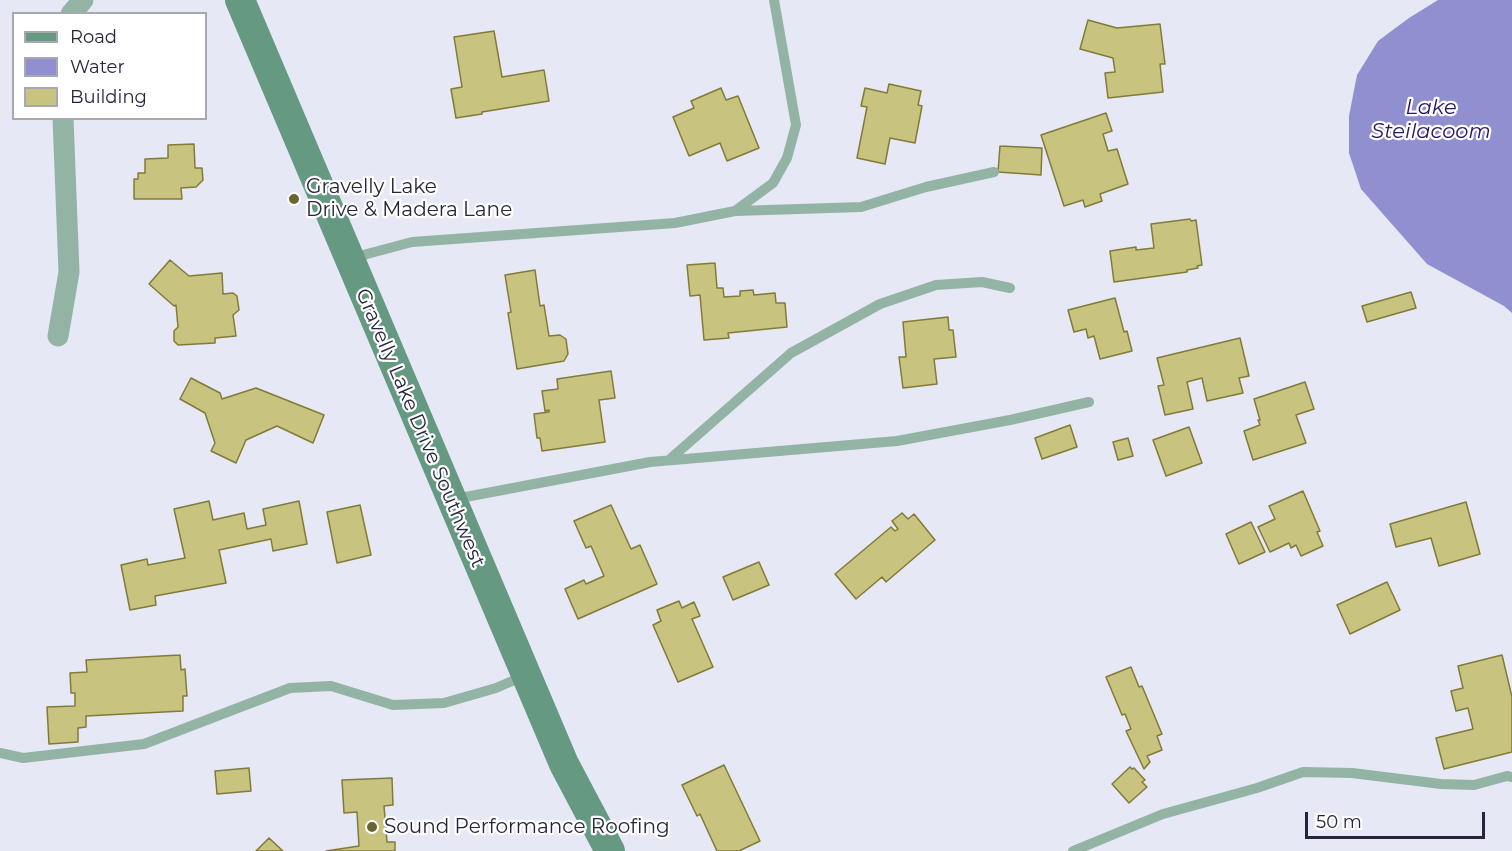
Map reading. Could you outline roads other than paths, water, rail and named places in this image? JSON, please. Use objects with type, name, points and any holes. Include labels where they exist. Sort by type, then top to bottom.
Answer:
[{"type":"main road","name":"Gravelly Lake Drive Southwest","points":[[240,0],[564,764],[610,851]]},
{"type":"street","points":[[73,12],[83,0]]},
{"type":"street","points":[[58,336],[69,272],[63,120]]},
{"type":"lane","points":[[735,211],[773,183],[787,158],[796,125],[774,0]]},
{"type":"lane","points":[[348,258],[412,242],[675,224],[735,211],[861,207],[926,187],[994,172]]},
{"type":"lane","points":[[669,460],[791,353],[880,304],[936,285],[982,282],[1010,288]]},
{"type":"lane","points":[[451,500],[650,462],[897,441],[1010,420],[1089,402]]},
{"type":"lane","points":[[0,753],[23,758],[144,744],[290,688],[331,686],[393,705],[444,703],[496,688],[526,675]]},
{"type":"lane","points":[[1073,851],[1163,814],[1257,788],[1303,772],[1352,772],[1441,784],[1474,785],[1507,776],[1512,777]]},
{"type":"water","name":"Lake Steilacoom","points":[[1438,0],[1512,0],[1512,313],[1504,306],[1427,264],[1361,189],[1349,153],[1349,116],[1357,75],[1378,41]]},
{"type":"place","name":"Gravelly Lake Drive & Madera Lane","points":[[294,199]]},
{"type":"place","name":"Sound Performance Roofing","points":[[372,827]]}]
